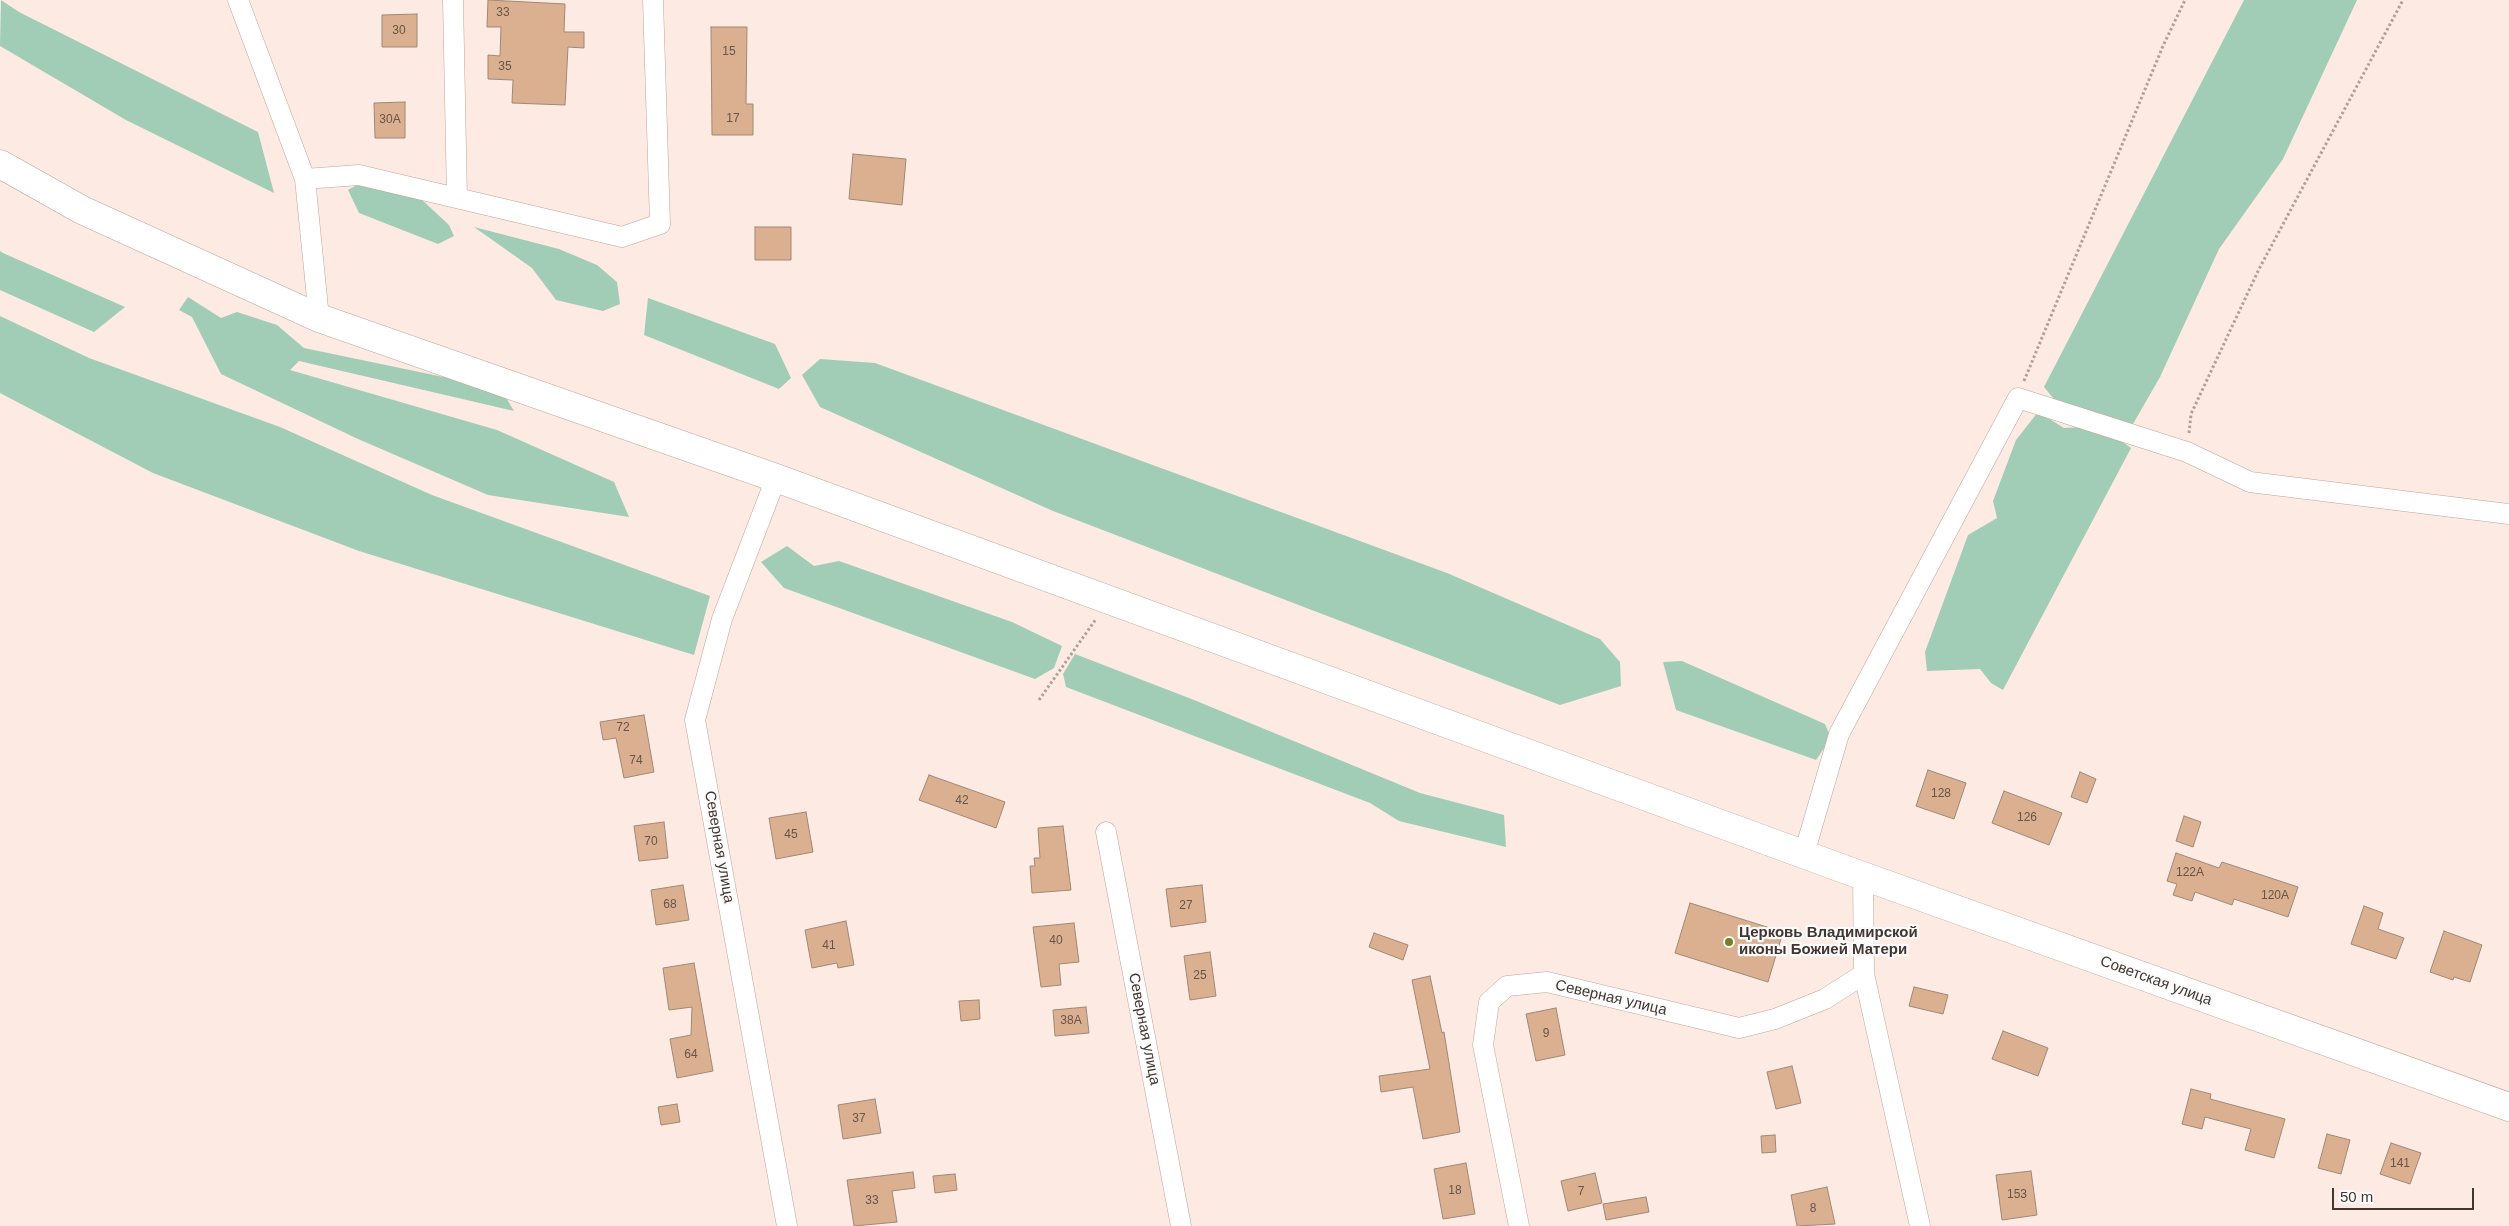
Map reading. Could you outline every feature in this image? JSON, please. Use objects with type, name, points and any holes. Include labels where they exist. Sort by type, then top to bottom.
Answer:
[{"type":"main road","name":"Советская улица","points":[[0,164],[82,210],[318,318],[776,478],[1863,876],[2509,1107]]},
{"type":"street","points":[[238,0],[305,179],[318,318]]},
{"type":"street","points":[[453,0],[457,198]]},
{"type":"street","points":[[305,179],[359,175],[622,237],[660,224],[653,0]]},
{"type":"street","points":[[1804,854],[1839,734],[2018,398],[2187,452],[2250,482],[2509,514]]},
{"type":"street","name":"Северная улица","points":[[776,478],[722,619],[695,720],[787,1226]]},
{"type":"street","name":"Северная улица","points":[[1106,832],[1181,1226]]},
{"type":"street","points":[[1863,876],[1864,974],[1920,1226]]},
{"type":"street","name":"Северная улица","points":[[1519,1226],[1483,1045],[1489,1002],[1507,986],[1546,982],[1739,1028],[1774,1019],[1825,999],[1864,974]]},
{"type":"path","points":[[2018,398],[2163,46],[2185,0]]},
{"type":"path","points":[[2187,452],[2191,414],[2259,269],[2403,0]]},
{"type":"path","points":[[1039,700],[1109,600]]},
{"type":"green space","points":[[1,0],[19,12],[258,132],[274,193],[126,120],[0,46]]},
{"type":"green space","points":[[2244,0],[2357,0],[2283,159],[2219,249],[2160,377],[2129,431],[2095,412],[2067,415],[2044,387]]},
{"type":"green space","points":[[360,183],[419,197],[449,225],[454,236],[438,244],[359,213],[348,190]]},
{"type":"green space","points":[[474,227],[559,249],[597,265],[617,282],[620,304],[603,311],[556,300],[532,268]]},
{"type":"green space","points":[[0,251],[125,307],[94,332],[0,290]]},
{"type":"green space","points":[[188,297],[221,318],[237,312],[277,325],[304,348],[501,389],[514,411],[299,361],[290,370],[497,430],[614,482],[629,517],[488,495],[358,439],[221,374],[192,317],[179,310]]},
{"type":"green space","points":[[648,298],[775,344],[791,378],[779,389],[644,335]]},
{"type":"green space","points":[[0,316],[89,358],[280,427],[432,495],[710,596],[694,655],[359,551],[153,473],[0,393]]},
{"type":"green space","points":[[820,359],[875,363],[1447,573],[1600,639],[1620,662],[1621,686],[1560,705],[1053,511],[820,407],[802,375]]},
{"type":"green space","points":[[2038,412],[2064,428],[2101,426],[2131,448],[2003,690],[1991,683],[1980,669],[1927,671],[1925,652],[1968,535],[1997,518],[1993,501],[2016,440]]},
{"type":"green space","points":[[787,546],[814,566],[839,561],[1012,622],[1062,646],[1054,668],[1035,679],[784,588],[761,562]]},
{"type":"green space","points":[[1075,654],[1194,700],[1420,793],[1504,815],[1506,847],[1399,821],[1370,803],[1066,687],[1063,674]]},
{"type":"green space","points":[[1682,661],[1825,724],[1831,738],[1816,760],[1676,710],[1663,662]]},
{"type":"building","points":[[488,0],[565,4],[564,32],[584,32],[584,48],[568,47],[565,105],[512,103],[513,80],[488,79],[488,55],[500,56],[501,27],[487,27]]},
{"type":"building","points":[[417,14],[417,47],[382,47],[382,15]]},
{"type":"building","points":[[711,27],[747,27],[746,104],[753,104],[753,135],[712,135]]},
{"type":"building","points":[[405,102],[405,138],[375,138],[374,103]]},
{"type":"building","points":[[853,154],[906,159],[902,205],[849,199]]},
{"type":"building","points":[[755,227],[791,227],[791,260],[755,260]]},
{"type":"building","points":[[644,715],[654,772],[624,778],[616,738],[603,740],[600,722]]},
{"type":"building","points":[[1928,770],[1966,783],[1954,819],[1916,806]]},
{"type":"building","points":[[2080,772],[2096,779],[2087,803],[2071,797]]},
{"type":"building","points":[[929,775],[1005,802],[996,828],[919,800]]},
{"type":"building","points":[[2004,791],[2062,813],[2049,845],[1992,823]]},
{"type":"building","points":[[806,812],[813,852],[776,859],[769,818]]},
{"type":"building","points":[[2184,816],[2201,822],[2193,847],[2176,841]]},
{"type":"building","points":[[664,822],[668,858],[639,861],[634,826]]},
{"type":"building","points":[[1063,826],[1071,890],[1032,893],[1030,866],[1035,866],[1034,858],[1040,858],[1038,828]]},
{"type":"building","points":[[2176,853],[2219,868],[2222,862],[2298,887],[2288,917],[2234,899],[2232,905],[2195,892],[2192,901],[2173,895],[2177,884],[2167,881]]},
{"type":"building","points":[[683,885],[689,920],[656,925],[651,890]]},
{"type":"building","points":[[1202,885],[1206,922],[1171,927],[1166,889]]},
{"type":"building","name":"Церковь Владимирской иконы Божией Матери","points":[[1690,903],[1783,932],[1768,982],[1675,953]]},
{"type":"building","points":[[2364,906],[2383,913],[2378,929],[2404,938],[2396,959],[2351,944]]},
{"type":"building","points":[[846,921],[854,965],[838,968],[837,963],[812,968],[805,930]]},
{"type":"building","points":[[1074,923],[1079,962],[1059,964],[1061,985],[1041,987],[1033,927]]},
{"type":"building","points":[[2444,931],[2482,945],[2470,982],[2454,977],[2453,980],[2430,972]]},
{"type":"building","points":[[1374,933],[1408,945],[1403,960],[1369,947]]},
{"type":"building","points":[[1210,952],[1216,996],[1190,1000],[1184,956]]},
{"type":"building","points":[[694,963],[713,1071],[677,1078],[670,1039],[691,1035],[692,1007],[669,1010],[663,968]]},
{"type":"building","points":[[1430,976],[1442,1033],[1444,1032],[1460,1132],[1423,1139],[1413,1087],[1381,1092],[1379,1076],[1430,1069],[1412,980]]},
{"type":"building","points":[[1914,987],[1948,995],[1943,1014],[1909,1006]]},
{"type":"building","points":[[979,1000],[980,1019],[961,1021],[959,1001]]},
{"type":"building","points":[[1086,1007],[1089,1033],[1055,1036],[1053,1010]]},
{"type":"building","points":[[1556,1008],[1565,1055],[1536,1061],[1526,1014]]},
{"type":"building","points":[[2003,1031],[2048,1048],[2038,1076],[1992,1059]]},
{"type":"building","points":[[1792,1066],[1801,1103],[1776,1109],[1767,1072]]},
{"type":"building","points":[[2191,1089],[2211,1094],[2210,1099],[2285,1119],[2274,1158],[2245,1150],[2251,1129],[2205,1117],[2202,1129],[2182,1124]]},
{"type":"building","points":[[875,1099],[881,1133],[843,1139],[838,1105]]},
{"type":"building","points":[[677,1104],[680,1122],[661,1125],[658,1107]]},
{"type":"building","points":[[2327,1134],[2350,1140],[2341,1174],[2318,1168]]},
{"type":"building","points":[[1775,1135],[1776,1152],[1762,1153],[1761,1136]]},
{"type":"building","points":[[2391,1143],[2421,1153],[2410,1184],[2380,1174]]},
{"type":"building","points":[[1466,1163],[1475,1214],[1443,1219],[1434,1169]]},
{"type":"building","points":[[2031,1171],[2037,1215],[2002,1220],[1996,1175]]},
{"type":"building","points":[[913,1172],[915,1188],[892,1191],[897,1222],[854,1226],[847,1180]]},
{"type":"building","points":[[1595,1173],[1602,1203],[1568,1211],[1561,1181]]},
{"type":"building","points":[[955,1174],[957,1190],[935,1193],[933,1176]]},
{"type":"building","points":[[1827,1187],[1835,1224],[1797,1226],[1791,1195]]},
{"type":"building","points":[[1646,1197],[1649,1212],[1606,1220],[1603,1204]]},
{"type":"place","name":"Церковь Владимирской иконы Божией Матери","points":[[1729,942]]}]
